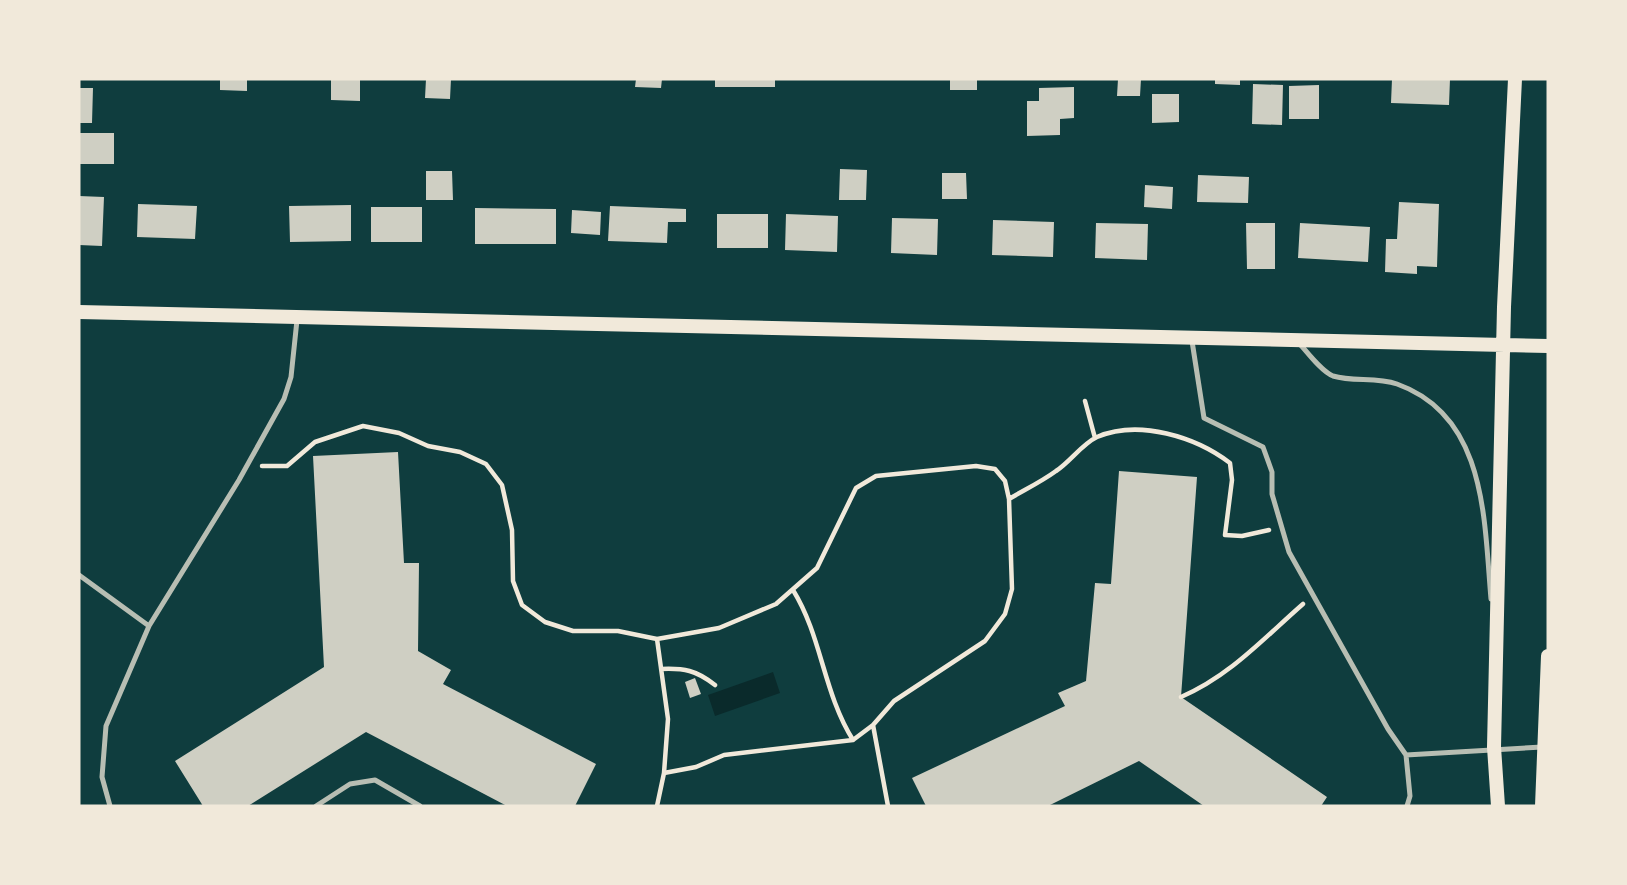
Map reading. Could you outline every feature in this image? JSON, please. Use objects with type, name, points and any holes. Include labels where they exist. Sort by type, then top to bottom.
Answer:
[{"type":"main road","points":[[1498,806],[1494,747],[1503,345],[1515,79]]},
{"type":"main road","points":[[79,312],[1191,338],[1298,343],[1548,346]]},
{"type":"main road","points":[[1542,806],[1548,656]]},
{"type":"lane","points":[[110,806],[102,776],[106,726],[149,626],[247,466],[284,399],[290,377],[297,317]]},
{"type":"lane","points":[[1191,338],[1203,418],[1263,447],[1272,472],[1272,494],[1289,552],[1388,729],[1406,755],[1409,796],[1406,806]]},
{"type":"lane","points":[[1298,343],[1331,376],[1396,384],[1433,403],[1457,429],[1478,475],[1497,666]]},
{"type":"lane","points":[[79,575],[149,626]]},
{"type":"lane","points":[[1406,755],[1494,747],[1546,746]]},
{"type":"lane","points":[[316,806],[350,784],[376,779],[420,806]]},
{"type":"path","points":[[1085,401],[1095,438]]},
{"type":"path","points":[[247,466],[287,466],[315,442],[363,426],[399,433],[428,446],[460,452],[486,464],[502,485],[512,530],[513,581],[522,605],[545,622],[573,631],[618,631],[657,639],[719,628],[776,604],[817,568],[856,488],[876,476],[976,466],[995,469],[1004,481],[1009,499],[1012,589],[1005,614],[985,641],[894,701],[873,725],[853,740],[724,755],[696,767],[664,773]]},
{"type":"path","points":[[1009,499],[1056,471],[1095,438],[1119,430],[1145,430],[1213,451],[1230,464],[1232,480],[1225,535],[1242,536],[1282,527]]},
{"type":"path","points":[[793,590],[814,635],[824,679],[838,716],[853,740]]},
{"type":"path","points":[[1181,697],[1205,687],[1238,663],[1314,595]]},
{"type":"path","points":[[657,639],[668,719],[664,773],[657,806]]},
{"type":"path","points":[[661,669],[683,668],[698,671],[715,685]]},
{"type":"path","points":[[873,725],[888,806]]},
{"type":"water","points":[[773,672],[780,693],[715,716],[708,695]]},
{"type":"building","points":[[220,79],[247,79],[247,91],[220,90]]},
{"type":"building","points":[[331,79],[360,79],[360,101],[331,100]]},
{"type":"building","points":[[426,79],[451,79],[450,99],[425,98]]},
{"type":"building","points":[[636,79],[662,79],[661,88],[635,87]]},
{"type":"building","points":[[715,79],[775,79],[775,87],[715,87]]},
{"type":"building","points":[[950,79],[977,79],[977,90],[950,90]]},
{"type":"building","points":[[1118,79],[1141,79],[1140,96],[1117,96]]},
{"type":"building","points":[[1215,79],[1240,79],[1240,85],[1215,84]]},
{"type":"building","points":[[1392,79],[1450,79],[1449,105],[1391,103]]},
{"type":"building","points":[[1253,84],[1283,85],[1282,125],[1252,124]]},
{"type":"building","points":[[1319,85],[1319,119],[1289,119],[1289,86]]},
{"type":"building","points":[[1074,87],[1074,118],[1060,119],[1060,135],[1027,136],[1027,101],[1039,101],[1039,88]]},
{"type":"building","points":[[79,88],[93,88],[92,123],[79,123]]},
{"type":"building","points":[[1152,94],[1179,94],[1179,122],[1152,123]]},
{"type":"building","points":[[79,133],[114,133],[114,164],[80,164]]},
{"type":"building","points":[[840,169],[867,170],[866,200],[839,200]]},
{"type":"building","points":[[426,171],[452,171],[453,200],[426,200]]},
{"type":"building","points":[[942,173],[966,173],[967,199],[942,199]]},
{"type":"building","points":[[1198,175],[1249,177],[1248,203],[1197,202]]},
{"type":"building","points":[[1145,185],[1173,187],[1172,209],[1144,207]]},
{"type":"building","points":[[79,196],[104,197],[102,246],[79,245]]},
{"type":"building","points":[[1399,202],[1439,204],[1437,267],[1417,266],[1417,274],[1385,272],[1386,239],[1397,239]]},
{"type":"building","points":[[138,204],[197,206],[195,239],[137,237]]},
{"type":"building","points":[[351,205],[351,241],[290,242],[289,206]]},
{"type":"building","points":[[610,206],[686,209],[686,222],[668,222],[667,243],[608,241]]},
{"type":"building","points":[[371,207],[422,207],[422,242],[371,242]]},
{"type":"building","points":[[475,208],[556,209],[556,244],[475,244]]},
{"type":"building","points":[[572,210],[601,212],[600,235],[571,233]]},
{"type":"building","points":[[717,214],[768,214],[768,248],[717,248]]},
{"type":"building","points":[[786,214],[838,216],[837,252],[785,250]]},
{"type":"building","points":[[892,218],[938,219],[937,255],[891,253]]},
{"type":"building","points":[[993,220],[1054,222],[1053,257],[992,255]]},
{"type":"building","points":[[1096,223],[1148,224],[1147,260],[1095,258]]},
{"type":"building","points":[[1246,223],[1275,223],[1275,269],[1247,269]]},
{"type":"building","points":[[1300,223],[1370,227],[1368,262],[1298,258]]},
{"type":"building","points":[[398,452],[404,563],[419,563],[418,651],[451,670],[443,684],[596,764],[575,806],[507,806],[366,732],[248,806],[203,806],[175,761],[324,667],[313,456]]},
{"type":"building","points":[[1119,471],[1197,477],[1181,697],[1327,797],[1321,806],[1204,806],[1139,761],[1048,806],[926,806],[912,778],[1065,706],[1058,693],[1086,681],[1095,583],[1111,584]]},
{"type":"building","points":[[695,678],[701,694],[690,698],[685,682]]}]
